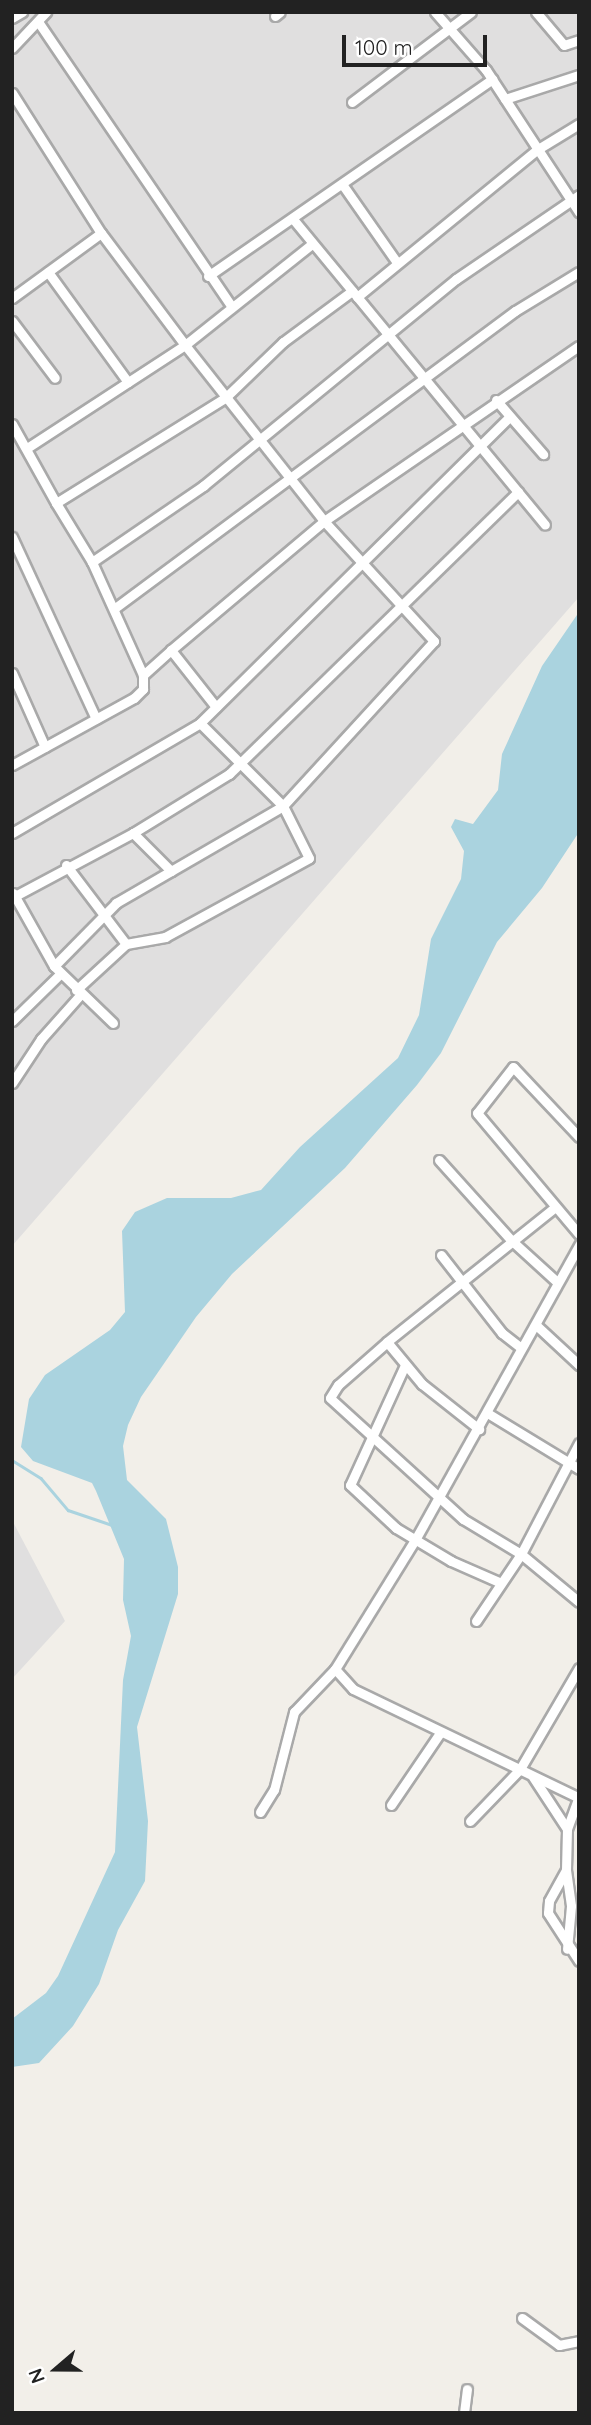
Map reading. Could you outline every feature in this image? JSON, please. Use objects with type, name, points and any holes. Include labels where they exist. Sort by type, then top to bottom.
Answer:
[{"type":"street","points":[[12,18],[22,12]]},
{"type":"street","points":[[12,48],[39,23],[46,12]]},
{"type":"street","points":[[435,12],[492,79],[538,149],[575,198],[579,212]]},
{"type":"street","points":[[352,102],[471,12]]},
{"type":"street","points":[[536,12],[564,45],[579,40]]},
{"type":"street","points":[[39,23],[208,276],[232,306]]},
{"type":"street","points":[[505,99],[579,75]]},
{"type":"street","points":[[208,276],[492,79]]},
{"type":"street","points":[[12,93],[101,233],[185,345],[324,521],[434,641],[283,806],[116,904],[12,1021]]},
{"type":"street","points":[[56,503],[226,397],[283,342],[354,294],[538,149],[579,124]]},
{"type":"street","points":[[342,184],[396,261]]},
{"type":"street","points":[[92,562],[261,442],[388,332],[456,279],[575,198]]},
{"type":"street","points":[[293,219],[429,379],[545,526]]},
{"type":"street","points":[[12,298],[101,233]]},
{"type":"street","points":[[27,448],[185,345],[312,244]]},
{"type":"street","points":[[48,272],[128,382]]},
{"type":"street","points":[[115,608],[289,475],[429,379],[515,311],[579,272]]},
{"type":"street","points":[[12,321],[55,378]]},
{"type":"street","points":[[144,675],[324,521],[496,400],[579,346]]},
{"type":"street","points":[[496,400],[508,418],[543,454]]},
{"type":"street","points":[[12,833],[200,723],[508,418]]},
{"type":"street","points":[[12,424],[92,562],[144,675],[143,689],[134,698],[12,765]]},
{"type":"street","points":[[113,1023],[57,970],[13,894],[133,833],[213,786],[240,764],[518,492]]},
{"type":"street","points":[[12,537],[96,719]]},
{"type":"street","points":[[171,650],[216,707]]},
{"type":"street","points":[[12,673],[46,747]]},
{"type":"street","points":[[12,1083],[41,1039],[78,992],[126,944],[165,937],[307,862],[283,806],[200,723]]},
{"type":"street","points":[[133,833],[171,871]]},
{"type":"street","points":[[66,865],[126,944]]},
{"type":"street","points":[[579,1137],[513,1068],[479,1105],[479,1118],[579,1234]]},
{"type":"street","points":[[439,1160],[511,1240],[556,1281]]},
{"type":"street","points":[[554,1208],[387,1342],[331,1394],[371,1438],[438,1498],[521,1554],[579,1602]]},
{"type":"street","points":[[260,1812],[274,1790],[294,1712],[335,1670],[415,1540],[489,1414],[556,1281],[579,1245]]},
{"type":"street","points":[[441,1255],[459,1282],[502,1333],[522,1348]]},
{"type":"street","points":[[536,1325],[579,1365]]},
{"type":"street","points":[[387,1342],[405,1365],[480,1429]]},
{"type":"street","points":[[405,1365],[350,1485],[415,1540],[499,1582]]},
{"type":"street","points":[[489,1414],[579,1469]]},
{"type":"street","points":[[476,1622],[499,1582],[521,1554],[566,1462],[579,1443]]},
{"type":"street","points":[[470,1821],[520,1769],[579,1668]]},
{"type":"street","points":[[335,1670],[353,1689],[440,1734],[578,1798],[567,1829],[566,1870],[571,1906],[567,1949]]},
{"type":"street","points":[[391,1805],[440,1734]]},
{"type":"street","points":[[531,1775],[567,1829]]},
{"type":"street","points":[[566,1870],[549,1901],[548,1913],[567,1949],[579,1961]]},
{"type":"street","points":[[571,1906],[579,1899]]},
{"type":"street","points":[[522,2318],[559,2345],[579,2341]]},
{"type":"street","points":[[464,2413],[467,2389]]},
{"type":"shaded area","points":[[12,12],[579,12],[579,597],[12,1246]]},
{"type":"shaded area","points":[[12,1520],[65,1621],[12,1679]]},
{"type":"water","points":[[579,612],[579,832],[542,888],[497,942],[441,1053],[417,1085],[345,1168],[232,1274],[196,1317],[141,1397],[128,1425],[123,1446],[127,1480],[166,1519],[178,1567],[178,1594],[137,1727],[148,1821],[145,1881],[118,1930],[99,1984],[73,2026],[39,2063],[12,2067],[12,2019],[46,1993],[58,1976],[115,1852],[123,1680],[131,1636],[123,1600],[124,1559],[92,1483],[33,1461],[21,1447],[29,1399],[45,1375],[110,1330],[125,1312],[122,1231],[135,1212],[167,1198],[231,1198],[261,1190],[300,1147],[398,1058],[419,1015],[431,939],[461,879],[464,851],[451,827],[455,819],[473,824],[498,790],[502,754],[542,666]]},
{"type":"waterway","points":[[12,1460],[41,1478],[68,1510],[115,1526]]}]
